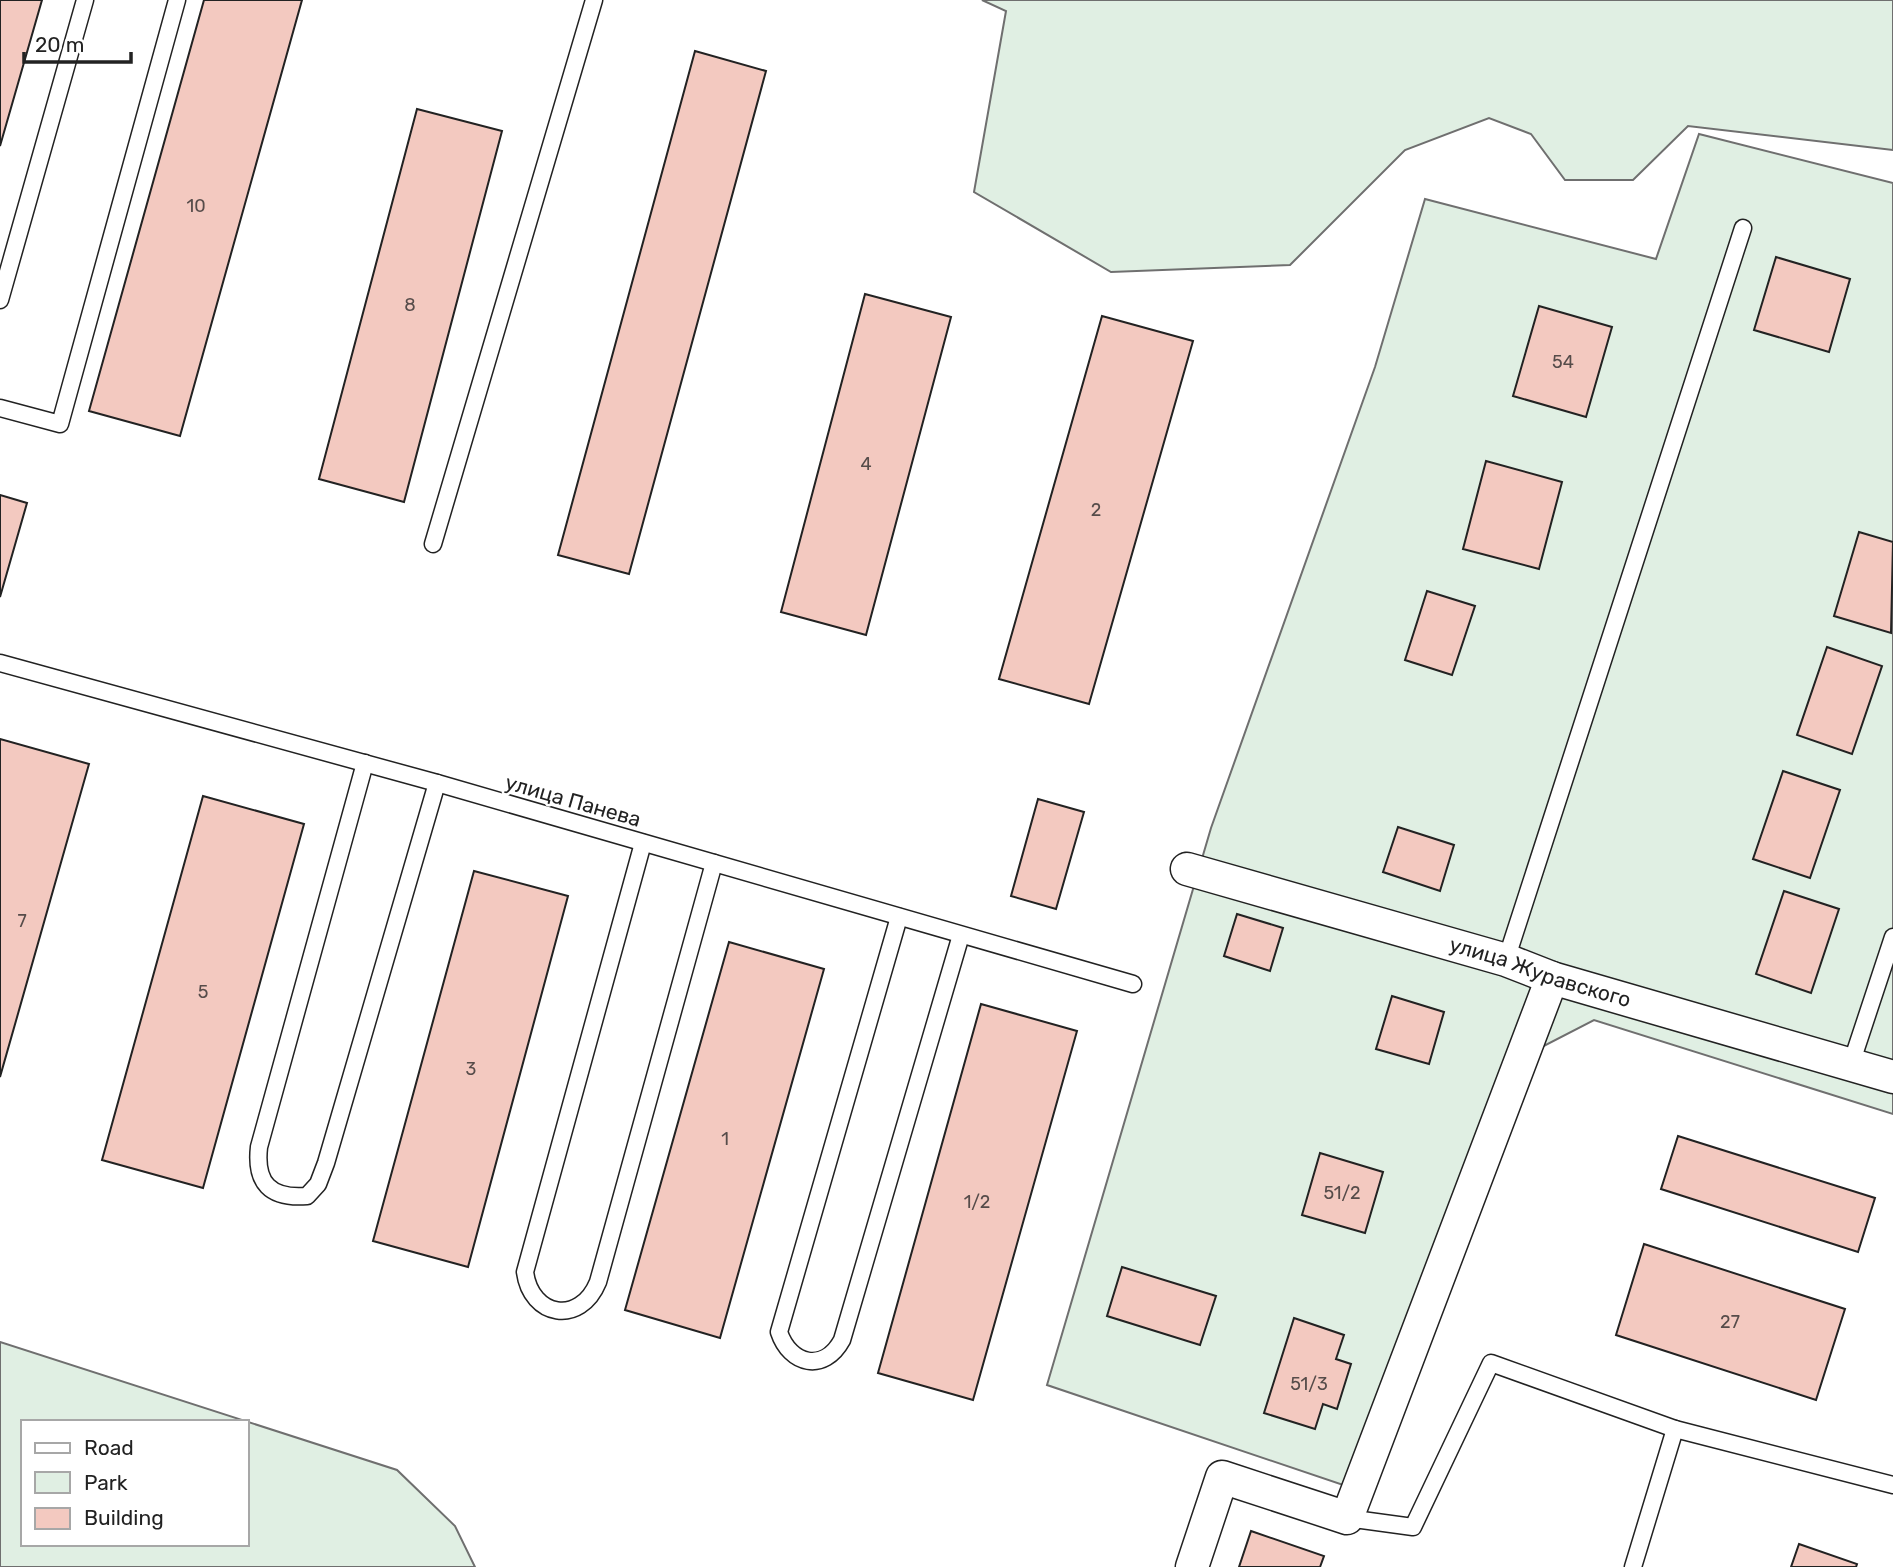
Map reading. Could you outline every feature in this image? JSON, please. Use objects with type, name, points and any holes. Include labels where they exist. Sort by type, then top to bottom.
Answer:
[{"type":"street","name":"улица Журавского","points":[[1187,869],[1506,960],[1552,978],[1893,1077]]},
{"type":"street","points":[[1192,1567],[1222,1477],[1348,1518],[1552,978]]},
{"type":"lane","points":[[0,300],[85,0]]},
{"type":"lane","points":[[0,408],[60,424],[177,0]]},
{"type":"lane","points":[[433,544],[594,0]]},
{"type":"lane","points":[[1506,960],[1743,228]]},
{"type":"lane","name":"улица Панева","points":[[0,663],[437,783],[1133,984]]},
{"type":"lane","points":[[365,763],[259,1147],[257,1168],[262,1181],[274,1191],[293,1197],[307,1195],[318,1184],[437,783]]},
{"type":"lane","points":[[643,843],[525,1272],[527,1290],[540,1304],[560,1311],[578,1309],[592,1298],[598,1282],[715,863]]},
{"type":"lane","points":[[899,917],[779,1332],[784,1345],[793,1355],[809,1361],[825,1360],[835,1353],[842,1340],[961,935]]},
{"type":"lane","points":[[1852,1064],[1893,937]]},
{"type":"lane","points":[[1348,1518],[1413,1527],[1491,1363],[1675,1429],[1893,1485]]},
{"type":"lane","points":[[1633,1567],[1675,1429]]},
{"type":"green space","points":[[982,0],[1893,0],[1893,150],[1688,126],[1633,180],[1565,180],[1531,134],[1489,118],[1405,150],[1290,265],[1111,272],[974,192],[1006,11]]},
{"type":"green space","points":[[1699,134],[1893,183],[1893,1114],[1594,1020],[1532,1052],[1358,1490],[1047,1385],[1211,828],[1375,367],[1425,199],[1656,259]]},
{"type":"green space","points":[[0,1342],[242,1420],[21,1420],[21,1546],[248,1546],[248,1422],[397,1470],[455,1526],[475,1567],[0,1567]]},
{"type":"building","points":[[0,0],[42,0],[0,146]]},
{"type":"building","points":[[204,0],[302,0],[180,436],[89,411]]},
{"type":"building","points":[[695,51],[766,71],[629,574],[558,555]]},
{"type":"building","points":[[417,109],[502,131],[404,502],[319,479]]},
{"type":"building","points":[[1776,257],[1850,279],[1829,352],[1754,330]]},
{"type":"building","points":[[865,294],[951,317],[866,635],[781,612]]},
{"type":"building","points":[[1539,306],[1612,327],[1586,417],[1513,396]]},
{"type":"building","points":[[1102,316],[1193,341],[1089,704],[999,679]]},
{"type":"building","points":[[1486,461],[1562,482],[1539,569],[1463,549]]},
{"type":"building","points":[[0,495],[27,503],[0,597]]},
{"type":"building","points":[[1859,532],[1893,542],[1891,633],[1834,616]]},
{"type":"building","points":[[1427,591],[1475,606],[1452,675],[1405,660]]},
{"type":"building","points":[[1827,647],[1882,666],[1852,754],[1797,735]]},
{"type":"building","points":[[0,739],[89,764],[0,1077]]},
{"type":"building","points":[[1783,771],[1840,790],[1810,878],[1753,859]]},
{"type":"building","points":[[203,796],[304,824],[203,1188],[102,1160]]},
{"type":"building","points":[[1038,799],[1084,812],[1056,909],[1011,896]]},
{"type":"building","points":[[1398,827],[1454,845],[1440,891],[1383,872]]},
{"type":"building","points":[[474,871],[568,896],[468,1267],[373,1241]]},
{"type":"building","points":[[1784,891],[1839,909],[1811,993],[1756,974]]},
{"type":"building","points":[[1237,914],[1283,928],[1270,971],[1224,956]]},
{"type":"building","points":[[729,942],[824,969],[720,1338],[625,1310]]},
{"type":"building","points":[[1392,996],[1444,1012],[1429,1064],[1376,1049]]},
{"type":"building","points":[[981,1004],[1077,1031],[973,1400],[878,1373]]},
{"type":"building","points":[[1678,1136],[1875,1198],[1858,1252],[1661,1189]]},
{"type":"building","points":[[1320,1153],[1383,1172],[1365,1233],[1302,1215]]},
{"type":"building","points":[[1644,1244],[1845,1309],[1816,1400],[1616,1335]]},
{"type":"building","points":[[1122,1267],[1216,1296],[1200,1345],[1107,1316]]},
{"type":"building","points":[[1294,1318],[1344,1335],[1336,1359],[1351,1364],[1337,1409],[1323,1404],[1315,1429],[1264,1413]]},
{"type":"building","points":[[1251,1531],[1324,1556],[1320,1567],[1239,1567]]},
{"type":"building","points":[[1799,1544],[1857,1564],[1856,1567],[1791,1567]]}]
